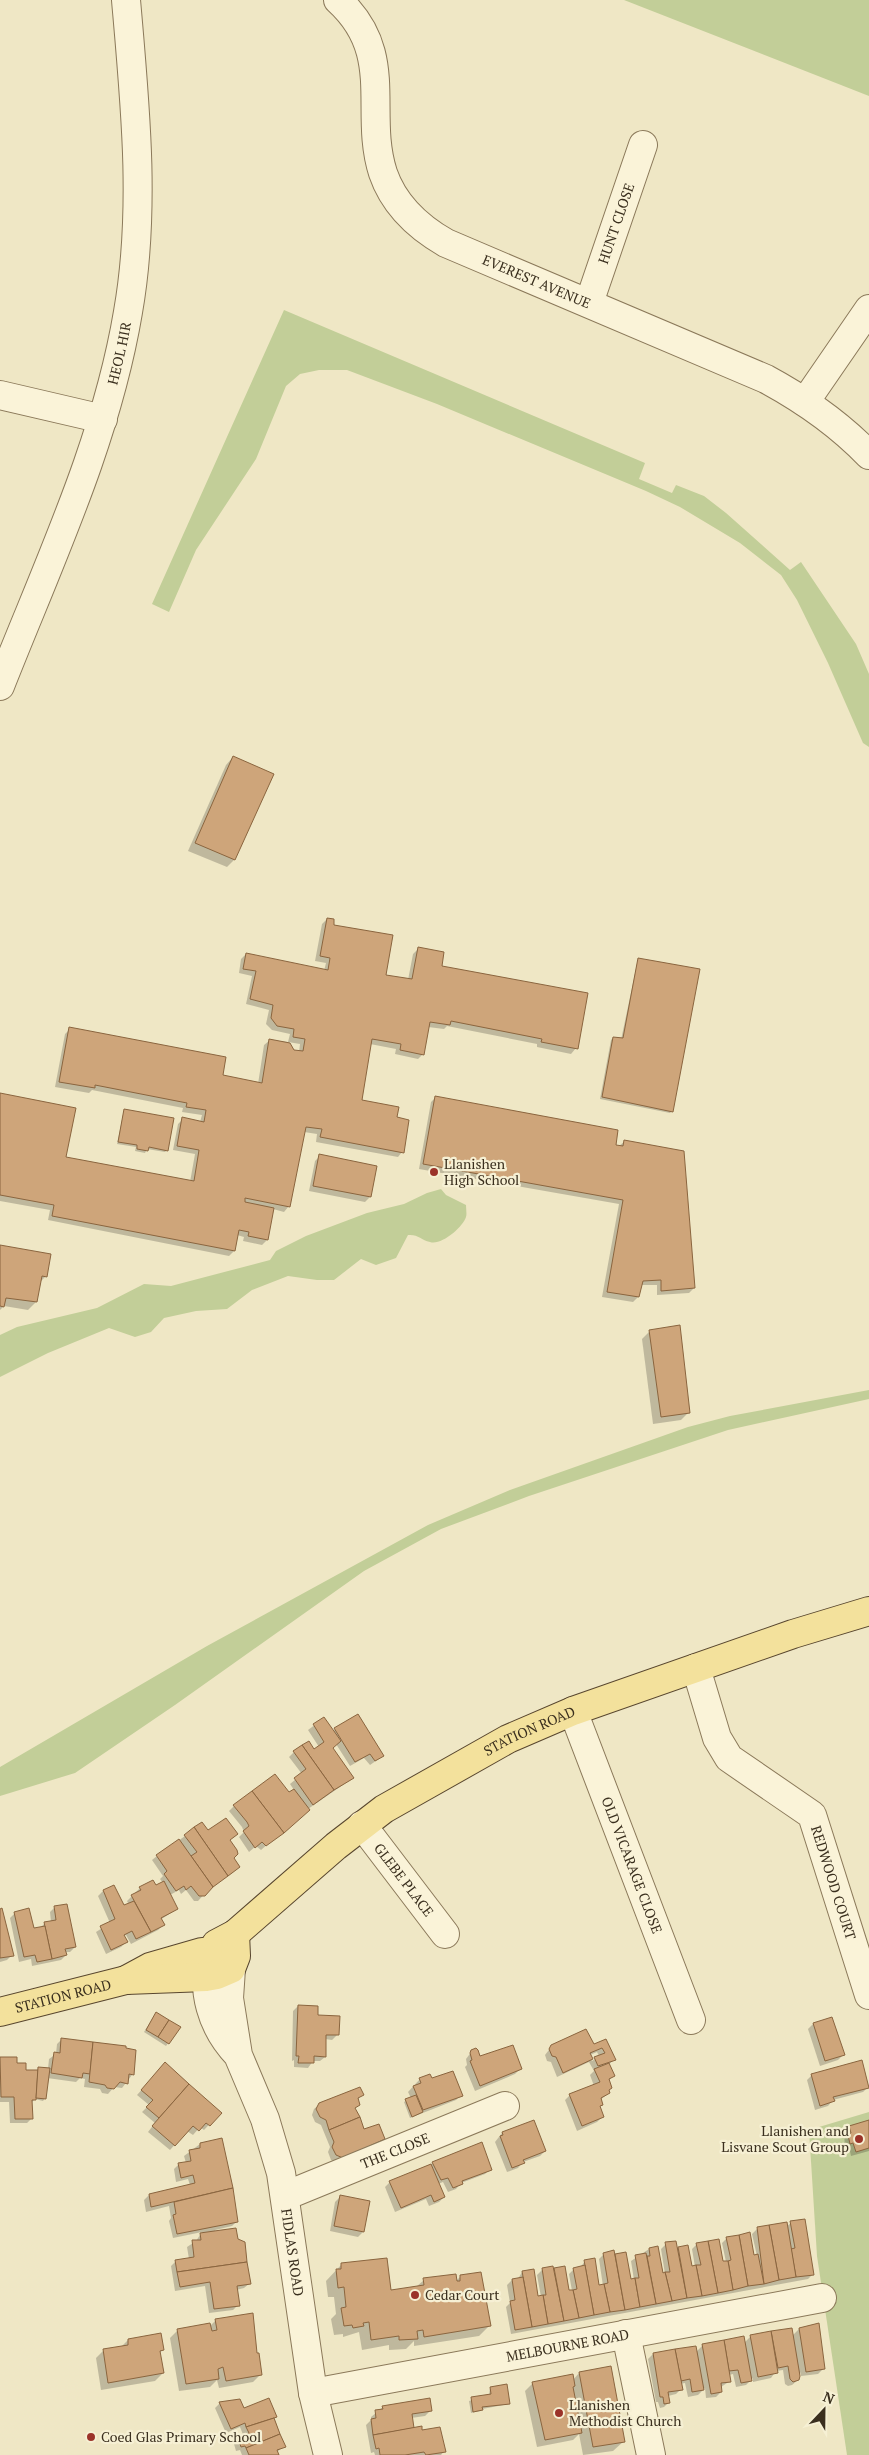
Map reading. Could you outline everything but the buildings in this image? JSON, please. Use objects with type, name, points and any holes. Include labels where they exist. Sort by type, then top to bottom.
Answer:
[{"type":"main road","name":"STATION ROAD","points":[[216,1966],[216,1944],[235,1934],[362,1825],[384,1810],[508,1739],[572,1711],[793,1634],[869,1611]]},
{"type":"main road","name":"STATION ROAD","points":[[0,2012],[126,1980],[150,1967],[202,1952],[216,1966]]},
{"type":"street","name":"HEOL HIR","points":[[0,686],[103,419],[128,312],[134,250],[135,117],[126,0]]},
{"type":"street","name":"EVEREST AVENUE","points":[[338,0],[359,23],[367,40],[375,76],[380,159],[388,186],[416,223],[446,243],[738,366],[806,402],[869,455]]},
{"type":"street","name":"HUNT CLOSE","points":[[589,303],[643,145]]},
{"type":"street","points":[[806,402],[869,309]]},
{"type":"street","points":[[0,395],[103,419]]},
{"type":"street","name":"REDWOOD COURT","points":[[696,1668],[717,1738],[730,1758],[812,1815],[869,1996]]},
{"type":"street","name":"OLD VICARAGE CLOSE","points":[[572,1711],[691,2020]]},
{"type":"street","name":"GLEBE PLACE","points":[[362,1825],[445,1934]]},
{"type":"street","name":"FIDLAS ROAD","points":[[216,1966],[228,1998],[238,2056],[265,2119],[285,2196],[313,2393],[328,2455]]},
{"type":"street","name":"THE CLOSE","points":[[285,2196],[505,2106]]},
{"type":"street","name":"MELBOURNE ROAD","points":[[313,2393],[822,2298]]},
{"type":"street","points":[[626,2334],[651,2455]]},
{"type":"green space","points":[[624,0],[869,0],[869,96]]},
{"type":"green space","points":[[284,310],[645,463],[639,479],[672,493],[676,485],[704,496],[790,570],[801,562],[856,644],[869,674],[869,747],[863,743],[828,663],[797,600],[781,575],[740,543],[680,507],[646,491],[437,404],[347,370],[319,370],[300,374],[286,386],[256,459],[196,550],[169,612],[152,604]]},
{"type":"green space","points":[[441,1189],[446,1195],[466,1205],[466,1217],[461,1226],[440,1241],[430,1242],[414,1235],[408,1235],[396,1258],[376,1265],[361,1259],[334,1280],[288,1276],[252,1290],[227,1309],[196,1311],[164,1318],[151,1332],[135,1337],[109,1328],[48,1353],[0,1377],[0,1335],[17,1327],[97,1308],[144,1284],[171,1286],[270,1260],[276,1251],[306,1236],[367,1213],[404,1204],[427,1193]]},
{"type":"green space","points":[[869,1390],[869,1399],[728,1430],[529,1496],[441,1529],[364,1571],[175,1705],[75,1773],[0,1796],[0,1767],[207,1646],[428,1525],[510,1490],[688,1427],[730,1416]]},
{"type":"green space","points":[[869,2112],[869,2455],[847,2455],[817,2256],[809,2130]]},
{"type":"place","name":"Llanishen High School","points":[[434,1172]]},
{"type":"place","name":"Llanishen and Lisvane Scout Group","points":[[859,2139]]},
{"type":"place","name":"Cedar Court","points":[[415,2295]]},
{"type":"place","name":"Llanishen Methodist Church","points":[[559,2413]]},
{"type":"place","name":"Coed Glas Primary School","points":[[91,2437]]}]
